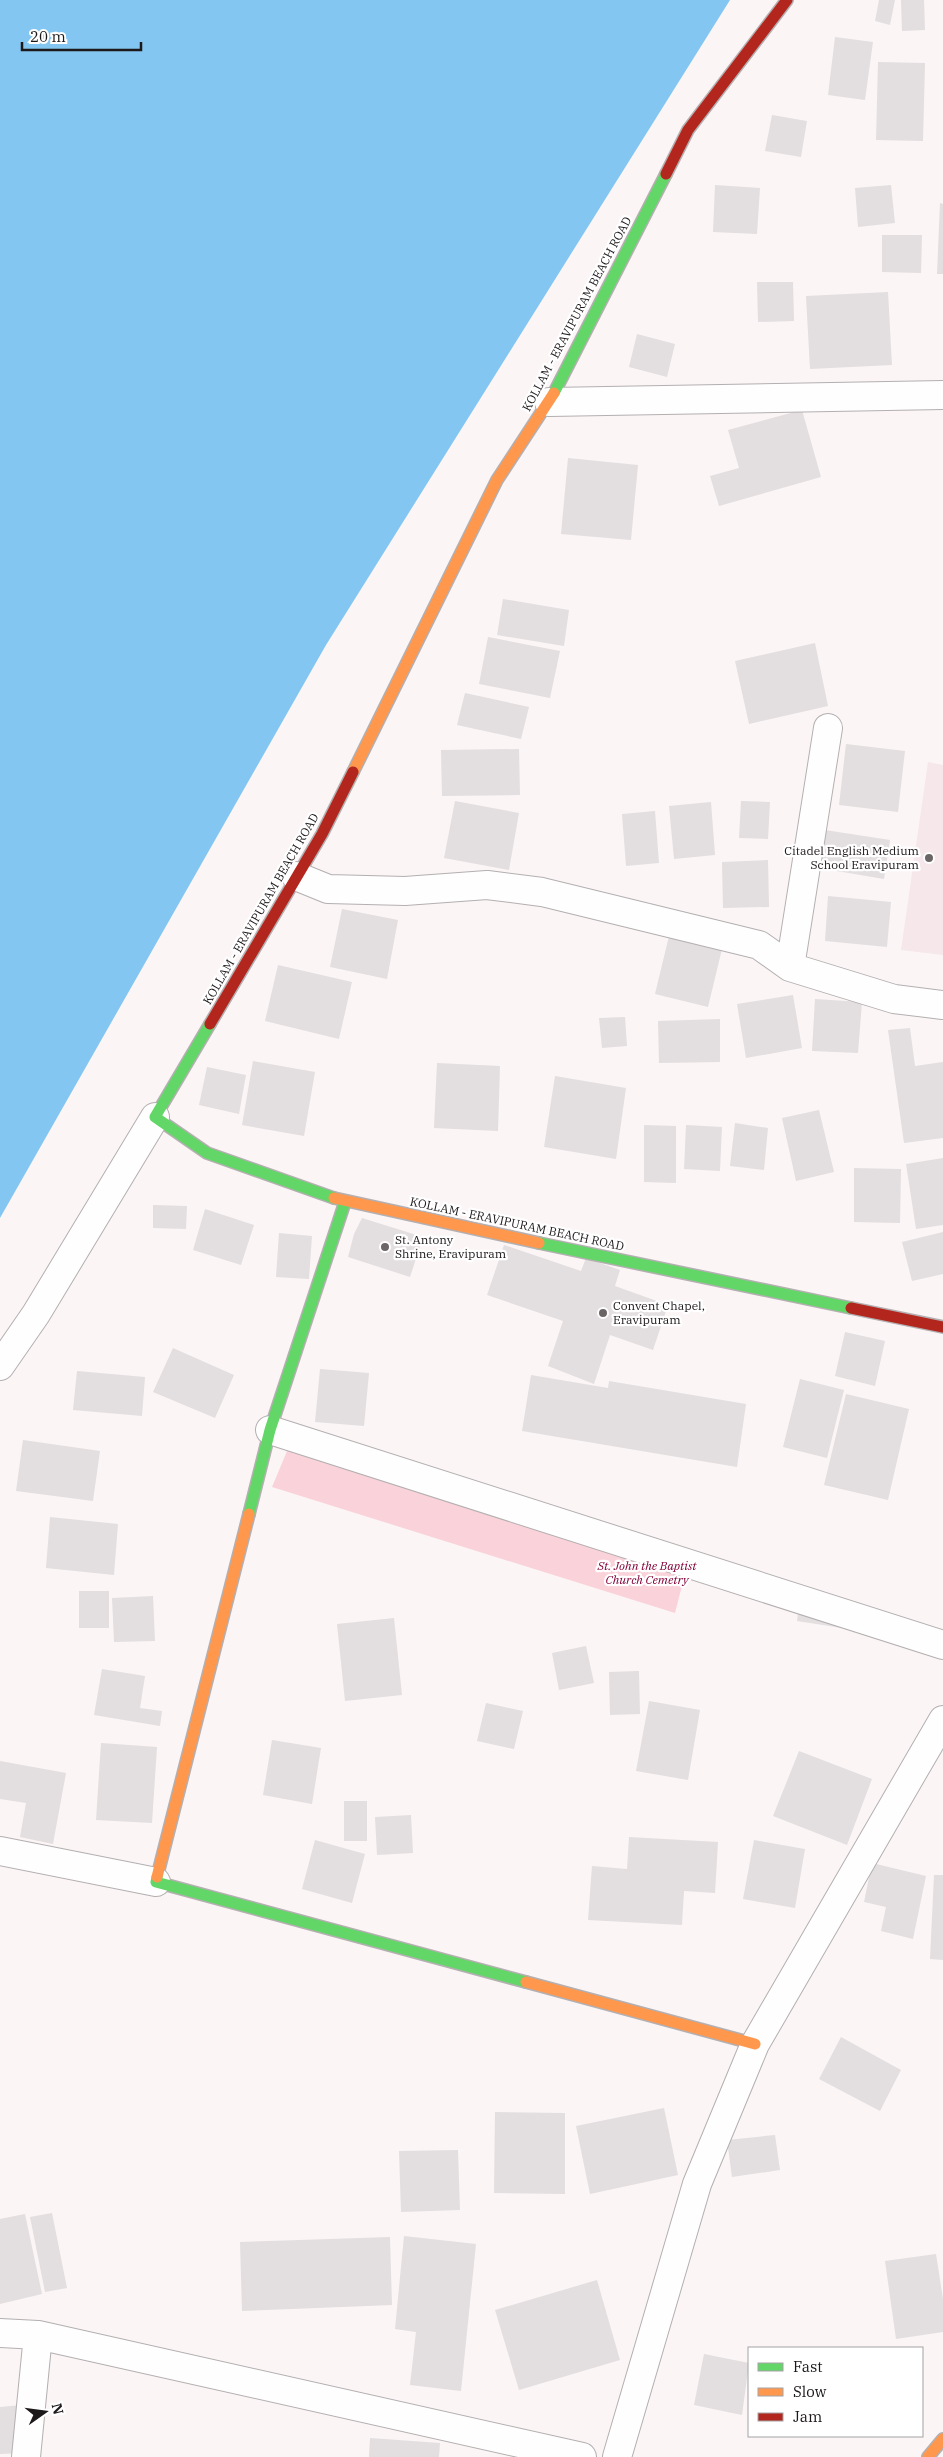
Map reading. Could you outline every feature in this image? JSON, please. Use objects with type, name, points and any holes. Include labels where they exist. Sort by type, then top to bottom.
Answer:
[{"type":"main road","name":"KOLLAM - ERAVIPURAM BEACH ROAD","points":[[788,0],[688,130],[549,402],[497,480],[322,834],[155,1117],[207,1153],[345,1202],[943,1327]]},
{"type":"main road","points":[[345,1202],[270,1430],[156,1882],[755,2044]]},
{"type":"main road","points":[[928,2457],[943,2439]]},
{"type":"street","points":[[549,402],[943,395]]},
{"type":"street","points":[[790,967],[828,728]]},
{"type":"street","points":[[296,876],[328,889],[405,891],[487,885],[542,892],[759,945],[790,967],[894,999],[943,1005]]},
{"type":"street","points":[[0,1366],[36,1314],[155,1117]]},
{"type":"street","points":[[270,1430],[943,1645]]},
{"type":"street","points":[[617,2457],[697,2184],[755,2044],[943,1720]]},
{"type":"street","points":[[0,1850],[156,1882]]},
{"type":"street","points":[[0,2334],[38,2335],[582,2457]]},
{"type":"street","points":[[26,2457],[38,2335]]},
{"type":"shaded area","name":"Citadel English Medium School Eravipuram","points":[[928,762],[943,765],[943,955],[901,950]]},
{"type":"green space","name":"St. John the Baptist Church Cemetry","points":[[295,1432],[690,1554],[675,1613],[272,1487]]},
{"type":"water","points":[[0,0],[730,0],[326,645],[0,1218]]},
{"type":"building","points":[[879,0],[895,0],[890,25],[875,21]]},
{"type":"building","points":[[901,0],[924,0],[925,30],[902,31]]},
{"type":"building","points":[[835,37],[873,42],[865,100],[828,95]]},
{"type":"building","points":[[878,62],[925,63],[923,141],[876,140]]},
{"type":"building","points":[[772,115],[807,121],[801,157],[765,151]]},
{"type":"building","points":[[715,185],[760,188],[757,234],[713,232]]},
{"type":"building","points":[[891,185],[895,223],[858,227],[855,188]]},
{"type":"building","points":[[940,203],[943,204],[943,274],[937,274]]},
{"type":"building","points":[[882,235],[922,235],[921,273],[882,272]]},
{"type":"building","points":[[757,282],[793,282],[794,321],[758,322]]},
{"type":"building","points":[[888,292],[892,365],[810,369],[806,296]]},
{"type":"building","points":[[637,334],[675,344],[667,377],[629,367]]},
{"type":"building","points":[[802,410],[821,477],[719,506],[710,476],[739,468],[728,430]]},
{"type":"building","points":[[568,458],[638,465],[631,540],[561,534]]},
{"type":"building","points":[[503,599],[569,610],[564,646],[497,635]]},
{"type":"building","points":[[488,637],[560,651],[550,698],[479,684]]},
{"type":"building","points":[[815,643],[828,706],[749,724],[735,661]]},
{"type":"building","points":[[465,693],[529,707],[521,739],[457,725]]},
{"type":"building","points":[[846,744],[905,751],[898,812],[839,805]]},
{"type":"building","points":[[519,749],[520,795],[442,796],[441,750]]},
{"type":"building","points":[[455,801],[519,813],[509,870],[444,858]]},
{"type":"building","points":[[741,801],[770,802],[768,839],[739,838]]},
{"type":"building","points":[[711,802],[715,855],[674,859],[669,806]]},
{"type":"building","points":[[655,811],[659,863],[626,866],[622,814]]},
{"type":"building","points":[[825,830],[890,840],[884,879],[819,868]]},
{"type":"building","points":[[768,860],[769,907],[723,908],[722,862]]},
{"type":"building","points":[[828,896],[891,902],[887,947],[825,941]]},
{"type":"building","points":[[342,909],[398,920],[387,979],[330,967]]},
{"type":"building","points":[[669,936],[722,949],[708,1007],[655,994]]},
{"type":"building","points":[[278,965],[352,982],[339,1039],[265,1021]]},
{"type":"building","points":[[793,995],[802,1048],[746,1058],[737,1004]]},
{"type":"building","points":[[815,999],[862,1002],[858,1053],[812,1051]]},
{"type":"building","points":[[625,1017],[627,1046],[602,1048],[599,1018]]},
{"type":"building","points":[[720,1019],[720,1062],[659,1063],[658,1021]]},
{"type":"building","points":[[910,1028],[915,1066],[943,1062],[943,1138],[904,1143],[888,1030]]},
{"type":"building","points":[[253,1061],[315,1072],[304,1136],[242,1125]]},
{"type":"building","points":[[437,1063],[500,1066],[498,1131],[434,1128]]},
{"type":"building","points":[[207,1067],[246,1075],[239,1114],[199,1105]]},
{"type":"building","points":[[555,1076],[626,1088],[616,1159],[544,1147]]},
{"type":"building","points":[[819,1110],[834,1172],[796,1181],[782,1118]]},
{"type":"building","points":[[735,1123],[768,1128],[764,1170],[730,1166]]},
{"type":"building","points":[[644,1125],[676,1126],[676,1183],[644,1182]]},
{"type":"building","points":[[686,1125],[722,1127],[720,1171],[684,1169]]},
{"type":"building","points":[[943,1158],[943,1225],[916,1229],[906,1164]]},
{"type":"building","points":[[854,1168],[901,1169],[900,1223],[854,1222]]},
{"type":"building","points":[[153,1205],[187,1206],[186,1229],[153,1228]]},
{"type":"building","points":[[205,1209],[254,1225],[241,1265],[193,1250]]},
{"type":"building","name":"St. Antony Shrine, Eravipuram","points":[[362,1218],[423,1237],[410,1277],[348,1257],[354,1234]]},
{"type":"building","points":[[943,1232],[943,1274],[912,1281],[902,1242]]},
{"type":"building","points":[[279,1233],[312,1236],[309,1279],[276,1277]]},
{"type":"building","name":"Convent Chapel, Eravipuram","points":[[504,1245],[581,1271],[586,1258],[620,1270],[615,1286],[668,1305],[653,1350],[610,1335],[594,1384],[548,1366],[563,1321],[487,1295]]},
{"type":"building","points":[[845,1332],[885,1341],[875,1386],[835,1376]]},
{"type":"building","points":[[173,1348],[234,1375],[215,1418],[153,1392]]},
{"type":"building","points":[[320,1369],[369,1373],[364,1426],[315,1422]]},
{"type":"building","points":[[77,1371],[145,1377],[142,1416],[73,1410]]},
{"type":"building","points":[[531,1375],[608,1388],[609,1381],[746,1404],[737,1467],[522,1431]]},
{"type":"building","points":[[800,1379],[844,1390],[827,1458],[783,1447]]},
{"type":"building","points":[[846,1394],[909,1409],[888,1500],[824,1485]]},
{"type":"building","points":[[23,1440],[100,1451],[93,1501],[16,1491]]},
{"type":"building","points":[[50,1517],[118,1524],[114,1575],[46,1568]]},
{"type":"building","points":[[79,1591],[109,1591],[109,1628],[79,1628]]},
{"type":"building","points":[[153,1596],[155,1641],[114,1642],[112,1598]]},
{"type":"building","points":[[800,1597],[846,1603],[842,1628],[797,1621]]},
{"type":"building","points":[[394,1618],[402,1695],[345,1701],[337,1624]]},
{"type":"building","points":[[586,1646],[594,1683],[559,1690],[552,1653]]},
{"type":"building","points":[[102,1669],[145,1676],[140,1708],[162,1711],[160,1726],[94,1715]]},
{"type":"building","points":[[639,1671],[640,1714],[610,1715],[609,1672]]},
{"type":"building","points":[[649,1701],[700,1710],[688,1780],[636,1771]]},
{"type":"building","points":[[486,1703],[523,1711],[514,1749],[477,1741]]},
{"type":"building","points":[[272,1740],[321,1748],[312,1804],[263,1795]]},
{"type":"building","points":[[101,1743],[157,1747],[152,1823],[96,1820]]},
{"type":"building","points":[[799,1751],[872,1779],[847,1845],[773,1816]]},
{"type":"building","points":[[0,1761],[66,1773],[53,1844],[20,1837],[26,1803],[0,1799]]},
{"type":"building","points":[[344,1801],[367,1801],[367,1841],[344,1841]]},
{"type":"building","points":[[411,1815],[413,1853],[377,1855],[375,1817]]},
{"type":"building","points":[[629,1837],[718,1842],[715,1893],[684,1891],[682,1925],[588,1920],[592,1866],[627,1869]]},
{"type":"building","points":[[315,1840],[365,1854],[352,1903],[302,1889]]},
{"type":"building","points":[[754,1840],[805,1849],[795,1908],[743,1899]]},
{"type":"building","points":[[872,1863],[926,1876],[913,1939],[881,1931],[886,1907],[864,1902]]},
{"type":"building","points":[[934,1875],[943,1875],[943,1960],[930,1959]]},
{"type":"building","points":[[841,2037],[901,2070],[880,2111],[819,2079]]},
{"type":"building","points":[[664,2108],[678,2175],[590,2194],[576,2126]]},
{"type":"building","points":[[495,2112],[565,2113],[565,2194],[494,2193]]},
{"type":"building","points":[[775,2135],[780,2170],[732,2177],[727,2140]]},
{"type":"building","points":[[458,2150],[460,2210],[401,2212],[399,2151]]},
{"type":"building","points":[[52,2213],[67,2288],[45,2292],[30,2217]]},
{"type":"building","points":[[25,2214],[42,2294],[0,2304],[0,2219]]},
{"type":"building","points":[[404,2236],[476,2244],[461,2391],[410,2385],[416,2332],[395,2329]]},
{"type":"building","points":[[390,2237],[392,2305],[242,2311],[240,2242]]},
{"type":"building","points":[[936,2254],[943,2299],[943,2332],[896,2339],[885,2261]]},
{"type":"building","points":[[597,2280],[620,2360],[519,2390],[495,2310]]},
{"type":"building","points":[[704,2354],[748,2363],[742,2415],[694,2405]]},
{"type":"building","points":[[21,2405],[24,2453],[0,2454],[0,2407]]},
{"type":"building","points":[[370,2438],[440,2443],[439,2457],[369,2457]]},
{"type":"traffic: fast","points":[[554,393],[666,174]]},
{"type":"traffic: fast","points":[[210,1024],[155,1117],[207,1153],[334,1198]]},
{"type":"traffic: fast","points":[[249,1514],[270,1430],[345,1202]]},
{"type":"traffic: fast","points":[[539,1243],[851,1308]]},
{"type":"traffic: fast","points":[[157,1877],[156,1882],[526,1982]]},
{"type":"traffic: slow","points":[[353,772],[497,480],[554,393]]},
{"type":"traffic: slow","points":[[334,1198],[539,1243]]},
{"type":"traffic: slow","points":[[157,1877],[249,1514]]},
{"type":"traffic: slow","points":[[526,1982],[755,2044]]},
{"type":"traffic: slow","points":[[928,2457],[943,2439]]},
{"type":"traffic: jam","points":[[666,174],[688,130],[787,0]]},
{"type":"traffic: jam","points":[[210,1024],[322,834],[353,772]]},
{"type":"traffic: jam","points":[[851,1308],[943,1327]]},
{"type":"place","name":"Citadel English Medium School Eravipuram","points":[[929,858]]},
{"type":"place","name":"St. Antony Shrine, Eravipuram","points":[[385,1247]]},
{"type":"place","name":"Convent Chapel, Eravipuram","points":[[603,1313]]}]
